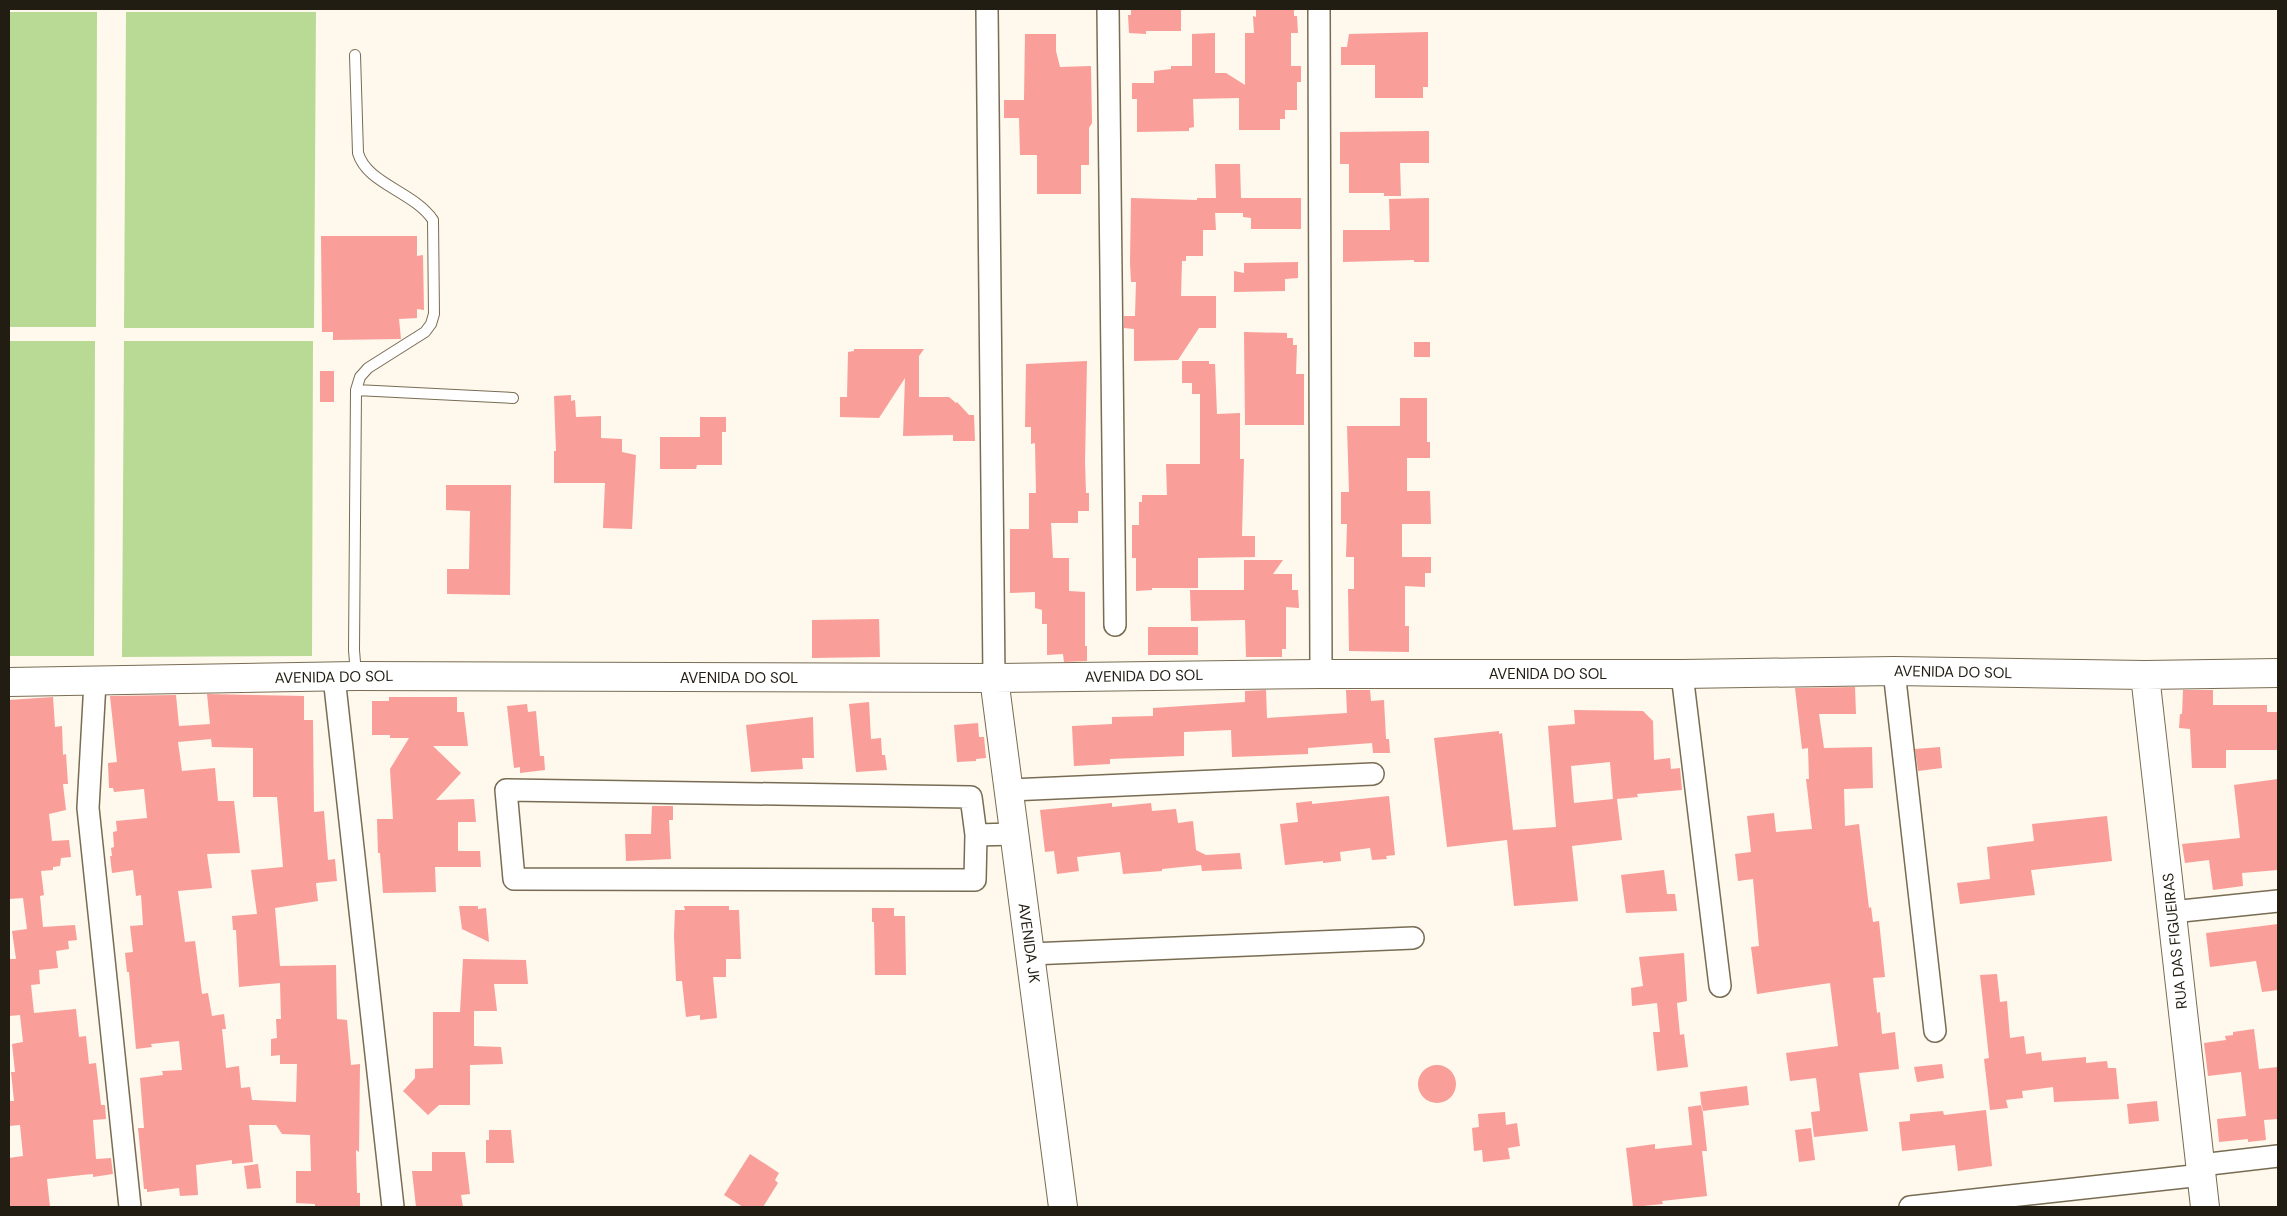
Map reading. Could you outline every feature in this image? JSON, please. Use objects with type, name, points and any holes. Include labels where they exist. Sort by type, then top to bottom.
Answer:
[{"type":"street","points":[[987,9],[994,678]]},
{"type":"street","points":[[1108,9],[1115,625]]},
{"type":"street","points":[[1320,9],[1321,674]]},
{"type":"street","points":[[1894,670],[1935,1032]]},
{"type":"street","name":"AVENIDA DO SOL","points":[[9,682],[345,677],[994,678],[1321,674],[1682,674],[1894,670],[2145,675],[2278,673]]},
{"type":"street","points":[[1682,674],[1720,986]]},
{"type":"street","name":"RUA DAS FIGUEIRAS","points":[[2145,675],[2205,1207]]},
{"type":"street","points":[[345,677],[393,1207]]},
{"type":"street","name":"AVENIDA JK","points":[[994,678],[1063,1207]]},
{"type":"street","points":[[94,682],[88,808],[130,1207]]},
{"type":"street","points":[[1008,790],[1373,774]]},
{"type":"street","points":[[506,790],[971,797],[976,835],[975,880],[514,879],[506,790]]},
{"type":"street","points":[[976,835],[1014,834]]},
{"type":"street","points":[[2172,912],[2278,901]]},
{"type":"street","points":[[1030,954],[1413,938]]},
{"type":"street","points":[[1910,1207],[2201,1170],[2278,1156]]},
{"type":"lane","points":[[345,677],[354,650],[356,390],[360,376],[368,368],[425,332],[434,314],[433,220],[425,208],[368,172],[361,163],[358,153],[355,55]]},
{"type":"lane","points":[[356,390],[512,398]]},
{"type":"green space","points":[[9,12],[97,12],[96,327],[9,327]]},
{"type":"green space","points":[[126,12],[316,12],[314,328],[124,328]]},
{"type":"green space","points":[[9,341],[95,341],[94,656],[9,656]]},
{"type":"green space","points":[[124,341],[313,341],[312,656],[122,657]]},
{"type":"building","points":[[1131,9],[1181,9],[1181,31],[1146,31],[1146,34],[1129,33],[1128,15],[1131,15]]},
{"type":"building","points":[[1256,9],[1294,9],[1294,16],[1297,16],[1298,33],[1291,33],[1291,66],[1301,66],[1301,82],[1297,82],[1297,110],[1285,110],[1285,119],[1280,119],[1280,130],[1239,130],[1239,98],[1193,99],[1194,127],[1189,128],[1189,131],[1137,132],[1137,99],[1132,99],[1132,83],[1154,83],[1154,71],[1171,69],[1171,66],[1192,66],[1192,34],[1215,33],[1215,73],[1226,73],[1245,85],[1245,33],[1254,33],[1253,16],[1256,17]]},
{"type":"building","points":[[1428,32],[1428,87],[1423,87],[1423,98],[1375,98],[1375,65],[1341,65],[1341,47],[1347,47],[1349,34]]},
{"type":"building","points":[[1025,34],[1056,34],[1056,51],[1060,67],[1091,66],[1092,123],[1089,128],[1089,165],[1081,165],[1081,194],[1037,194],[1037,155],[1020,155],[1019,118],[1004,118],[1004,100],[1024,100]]},
{"type":"building","points":[[1429,131],[1429,163],[1400,163],[1401,196],[1384,196],[1384,193],[1349,193],[1349,164],[1340,164],[1340,132]]},
{"type":"building","points":[[1215,164],[1240,164],[1241,198],[1301,198],[1301,229],[1251,229],[1251,218],[1243,217],[1243,213],[1215,213],[1216,230],[1203,230],[1203,256],[1186,256],[1186,261],[1182,261],[1181,296],[1216,296],[1216,328],[1199,328],[1178,360],[1134,361],[1134,329],[1124,328],[1124,316],[1135,316],[1136,282],[1131,282],[1130,263],[1131,198],[1197,200],[1197,198],[1216,198]]},
{"type":"building","points":[[1429,198],[1429,262],[1414,262],[1414,260],[1343,262],[1343,230],[1390,230],[1389,199]]},
{"type":"building","points":[[321,236],[417,236],[417,256],[423,255],[424,310],[417,309],[417,318],[399,319],[401,339],[333,340],[333,332],[322,332]]},
{"type":"building","points":[[1298,262],[1298,278],[1285,279],[1285,291],[1234,292],[1234,271],[1244,273],[1244,263]]},
{"type":"building","points":[[1244,332],[1287,333],[1287,338],[1293,338],[1293,345],[1297,345],[1296,374],[1304,374],[1304,425],[1245,425]]},
{"type":"building","points":[[1414,342],[1430,342],[1430,357],[1414,357]]},
{"type":"building","points":[[854,349],[924,349],[919,356],[919,397],[949,397],[957,402],[969,415],[974,415],[975,441],[953,441],[953,435],[903,436],[905,378],[879,418],[840,417],[840,397],[847,397],[848,352],[854,351]]},
{"type":"building","points":[[1087,361],[1085,462],[1086,493],[1089,493],[1089,511],[1078,511],[1078,523],[1051,523],[1053,558],[1069,558],[1069,591],[1085,592],[1085,646],[1087,646],[1087,661],[1064,662],[1063,654],[1047,655],[1047,624],[1042,624],[1042,610],[1035,608],[1035,592],[1010,593],[1010,529],[1029,529],[1029,493],[1036,493],[1035,443],[1031,444],[1031,427],[1025,427],[1026,364]]},
{"type":"building","points":[[1182,361],[1209,361],[1209,364],[1215,364],[1217,414],[1240,413],[1240,459],[1244,459],[1242,536],[1255,536],[1255,557],[1198,558],[1198,588],[1152,588],[1152,590],[1136,591],[1136,558],[1132,558],[1132,525],[1139,525],[1139,502],[1142,502],[1142,495],[1167,495],[1166,464],[1200,464],[1200,394],[1192,394],[1192,383],[1182,383]]},
{"type":"building","points":[[320,371],[334,371],[334,402],[320,402]]},
{"type":"building","points":[[571,395],[571,401],[575,400],[576,417],[601,416],[601,438],[622,439],[622,452],[636,455],[632,529],[603,528],[605,483],[554,483],[554,451],[556,451],[554,396]]},
{"type":"building","points":[[1400,398],[1427,398],[1427,442],[1430,442],[1430,458],[1407,458],[1407,491],[1430,491],[1431,524],[1402,524],[1402,557],[1431,557],[1431,573],[1425,573],[1425,587],[1405,586],[1405,626],[1409,626],[1409,652],[1349,651],[1348,589],[1354,589],[1354,557],[1346,557],[1347,524],[1341,524],[1341,492],[1349,492],[1347,426],[1400,426]]},
{"type":"building","points":[[700,417],[726,417],[726,432],[722,432],[722,465],[697,465],[696,469],[660,469],[660,437],[700,437]]},
{"type":"building","points":[[446,485],[511,485],[510,595],[447,594],[447,569],[469,569],[470,511],[446,510]]},
{"type":"building","points":[[1244,560],[1283,560],[1273,574],[1292,574],[1292,590],[1298,590],[1299,608],[1286,607],[1286,649],[1282,649],[1282,657],[1246,657],[1245,620],[1191,621],[1190,590],[1244,590]]},
{"type":"building","points":[[879,619],[880,657],[812,658],[812,620]]},
{"type":"building","points":[[1148,627],[1198,627],[1198,655],[1148,655]]},
{"type":"building","points":[[1855,687],[1856,714],[1819,714],[1824,748],[1872,747],[1873,788],[1844,789],[1845,826],[1859,824],[1869,908],[1871,907],[1873,922],[1879,921],[1885,977],[1873,978],[1877,1013],[1880,1012],[1882,1034],[1895,1032],[1899,1069],[1859,1073],[1868,1131],[1814,1137],[1811,1112],[1820,1111],[1816,1078],[1790,1081],[1786,1053],[1838,1046],[1830,983],[1757,994],[1751,947],[1759,946],[1753,879],[1738,881],[1735,854],[1751,852],[1747,816],[1774,813],[1776,832],[1812,829],[1806,779],[1809,779],[1808,748],[1802,749],[1795,688]]},
{"type":"building","points":[[1266,690],[1267,718],[1347,713],[1346,690],[1370,690],[1371,701],[1384,700],[1386,739],[1389,739],[1390,753],[1373,753],[1372,743],[1308,748],[1308,754],[1232,757],[1231,730],[1184,732],[1184,756],[1110,759],[1110,764],[1074,766],[1072,726],[1112,724],[1112,717],[1153,716],[1153,708],[1245,702],[1245,691]]},
{"type":"building","points":[[2183,690],[2213,690],[2213,705],[2267,705],[2267,712],[2278,712],[2278,750],[2226,750],[2226,768],[2192,768],[2190,729],[2179,728],[2180,714],[2182,714]]},
{"type":"building","points":[[207,694],[304,696],[304,720],[313,720],[314,812],[324,811],[328,860],[335,859],[337,881],[316,883],[318,901],[275,908],[280,966],[336,965],[337,1019],[347,1020],[351,1065],[360,1064],[359,1152],[356,1150],[357,1193],[360,1193],[360,1207],[315,1207],[315,1204],[296,1203],[296,1171],[311,1171],[310,1135],[282,1134],[276,1125],[249,1125],[253,1162],[232,1164],[232,1160],[196,1165],[198,1195],[180,1196],[179,1188],[147,1192],[147,1189],[144,1189],[138,1128],[144,1128],[140,1078],[163,1075],[162,1071],[182,1070],[179,1041],[151,1044],[152,1047],[136,1049],[129,972],[127,972],[125,953],[133,952],[130,926],[143,925],[141,895],[136,896],[133,870],[112,873],[110,856],[112,856],[111,848],[114,847],[113,832],[117,831],[116,821],[147,818],[144,789],[114,792],[113,788],[109,788],[108,763],[117,762],[110,696],[176,695],[179,726],[210,724]],"holes":[[[211,739],[212,747],[253,748],[253,797],[277,797],[283,867],[251,870],[257,914],[232,916],[233,930],[236,930],[239,987],[280,983],[281,1019],[276,1019],[277,1038],[271,1039],[271,1056],[280,1055],[280,1064],[297,1064],[296,1102],[252,1100],[250,1087],[241,1088],[239,1066],[226,1068],[222,1029],[226,1029],[224,1014],[212,1016],[208,993],[202,994],[195,941],[185,942],[178,891],[212,888],[207,854],[240,853],[234,801],[218,801],[215,768],[182,771],[178,742]]]},
{"type":"building","points":[[53,697],[55,727],[62,726],[63,755],[66,754],[68,784],[63,784],[66,810],[49,814],[52,841],[69,840],[71,857],[61,858],[60,866],[53,867],[53,870],[41,871],[44,895],[40,896],[43,927],[75,925],[77,940],[68,941],[69,949],[56,951],[58,968],[39,970],[40,984],[31,985],[34,1013],[76,1009],[79,1037],[86,1036],[89,1064],[96,1063],[101,1105],[105,1105],[106,1119],[93,1120],[96,1159],[111,1158],[113,1174],[93,1177],[93,1174],[47,1179],[50,1207],[9,1207],[9,1158],[23,1156],[20,1125],[9,1126],[9,1101],[14,1101],[11,1072],[15,1072],[12,1044],[23,1042],[20,1015],[9,1016],[9,959],[16,959],[12,931],[27,929],[23,898],[9,899],[9,700]]},
{"type":"building","points":[[389,697],[457,697],[457,712],[464,712],[468,746],[433,746],[461,773],[436,800],[474,799],[476,822],[458,822],[458,851],[480,851],[481,867],[435,867],[436,892],[383,893],[380,853],[378,853],[377,819],[393,819],[390,769],[409,738],[390,738],[390,735],[372,735],[372,701],[389,701]]},
{"type":"building","points":[[869,702],[871,739],[881,738],[882,755],[885,755],[887,770],[856,772],[849,704]]},
{"type":"building","points":[[527,704],[528,712],[536,711],[540,756],[544,756],[545,770],[520,773],[520,767],[514,768],[507,706]]},
{"type":"building","points":[[1574,710],[1643,711],[1653,721],[1654,760],[1670,758],[1671,769],[1680,768],[1682,790],[1637,794],[1638,797],[1617,799],[1622,840],[1572,846],[1578,901],[1514,906],[1507,840],[1447,847],[1434,738],[1499,731],[1499,734],[1502,733],[1513,830],[1556,827],[1548,726],[1575,724]],"holes":[[[1610,762],[1613,799],[1574,803],[1571,766]]]},
{"type":"building","points":[[813,717],[814,758],[802,758],[803,769],[751,772],[746,725]]},
{"type":"building","points":[[978,723],[979,737],[984,737],[986,758],[976,759],[976,761],[957,762],[954,725]]},
{"type":"building","points":[[1940,747],[1942,768],[1918,771],[1915,749]]},
{"type":"building","points":[[2278,779],[2278,870],[2242,873],[2243,886],[2213,890],[2209,860],[2185,863],[2182,844],[2240,838],[2234,785]]},
{"type":"building","points":[[1389,796],[1395,855],[1386,856],[1387,859],[1372,860],[1370,848],[1340,852],[1341,861],[1285,865],[1280,824],[1298,822],[1296,803],[1312,801],[1312,804]]},
{"type":"building","points":[[1112,803],[1112,807],[1151,803],[1152,811],[1176,809],[1178,823],[1193,821],[1196,850],[1206,855],[1240,853],[1242,869],[1202,871],[1201,865],[1123,874],[1120,852],[1077,857],[1079,871],[1057,874],[1054,851],[1045,852],[1040,810]]},
{"type":"building","points":[[652,806],[673,806],[673,820],[669,820],[671,859],[626,861],[625,834],[651,834]]},
{"type":"building","points":[[2107,816],[2112,861],[2031,870],[2035,895],[1960,904],[1957,883],[1990,879],[1987,847],[2034,841],[2032,824]]},
{"type":"building","points":[[1664,870],[1667,894],[1675,894],[1677,911],[1626,913],[1621,875]]},
{"type":"building","points":[[459,906],[478,906],[478,909],[486,908],[489,942],[462,929]]},
{"type":"building","points":[[684,906],[729,906],[729,910],[739,910],[741,959],[726,959],[726,977],[713,977],[717,1018],[700,1020],[700,1015],[686,1017],[682,981],[676,981],[674,936],[675,910],[685,910]]},
{"type":"building","points":[[872,908],[894,908],[894,916],[905,916],[906,975],[875,975]]},
{"type":"building","points":[[2278,924],[2278,990],[2262,992],[2256,961],[2210,967],[2206,933]]},
{"type":"building","points":[[1684,953],[1687,1001],[1677,1003],[1680,1035],[1684,1034],[1688,1067],[1657,1071],[1653,1032],[1660,1032],[1657,1003],[1632,1006],[1631,988],[1643,986],[1639,957]]},
{"type":"building","points":[[463,959],[526,960],[528,984],[494,984],[497,1011],[474,1011],[474,1046],[501,1047],[503,1064],[470,1065],[470,1105],[439,1105],[428,1115],[403,1091],[415,1078],[415,1069],[433,1068],[433,1012],[460,1012]]},
{"type":"building","points":[[1997,974],[2000,1002],[2007,1001],[2010,1038],[2024,1036],[2026,1054],[2041,1052],[2042,1061],[2086,1057],[2086,1063],[2107,1061],[2108,1068],[2116,1068],[2119,1099],[2054,1102],[2053,1087],[2022,1091],[2023,1098],[2006,1100],[2008,1108],[1990,1110],[1984,1059],[1989,1058],[1980,975]]},
{"type":"building","points":[[2254,1029],[2259,1069],[2278,1067],[2278,1119],[2264,1120],[2266,1140],[2248,1142],[2248,1139],[2219,1142],[2217,1119],[2246,1116],[2241,1072],[2208,1076],[2204,1043],[2226,1040],[2225,1036],[2233,1035],[2233,1032]]},
{"type":"building","points":[[1942,1064],[1944,1078],[1917,1082],[1914,1067]]},
{"type":"building","points":[[1437,1065],[1450,1071],[1456,1084],[1450,1097],[1437,1103],[1424,1097],[1418,1084],[1424,1071]]},
{"type":"building","points":[[1747,1086],[1749,1105],[1702,1111],[1700,1092]]},
{"type":"building","points":[[2157,1101],[2159,1121],[2129,1124],[2127,1104]]},
{"type":"building","points":[[1702,1105],[1707,1151],[1702,1151],[1707,1196],[1662,1201],[1663,1204],[1633,1207],[1626,1148],[1655,1144],[1655,1149],[1692,1145],[1688,1107]]},
{"type":"building","points":[[1986,1110],[1992,1166],[1958,1171],[1955,1145],[1902,1151],[1899,1122],[1910,1121],[1910,1114],[1943,1111],[1944,1115]]},
{"type":"building","points":[[1505,1112],[1506,1125],[1517,1123],[1520,1146],[1508,1148],[1510,1159],[1483,1162],[1482,1150],[1474,1151],[1472,1128],[1479,1127],[1478,1114]]},
{"type":"building","points":[[1811,1128],[1815,1160],[1799,1162],[1795,1130]]},
{"type":"building","points":[[489,1130],[511,1130],[514,1163],[486,1163],[486,1140],[489,1140]]},
{"type":"building","points":[[432,1152],[465,1152],[470,1194],[461,1195],[463,1207],[416,1207],[412,1171],[432,1171]]},
{"type":"building","points":[[750,1154],[779,1173],[775,1180],[778,1183],[763,1207],[743,1207],[724,1195]]},
{"type":"building","points":[[258,1164],[261,1188],[247,1189],[244,1166]]}]
